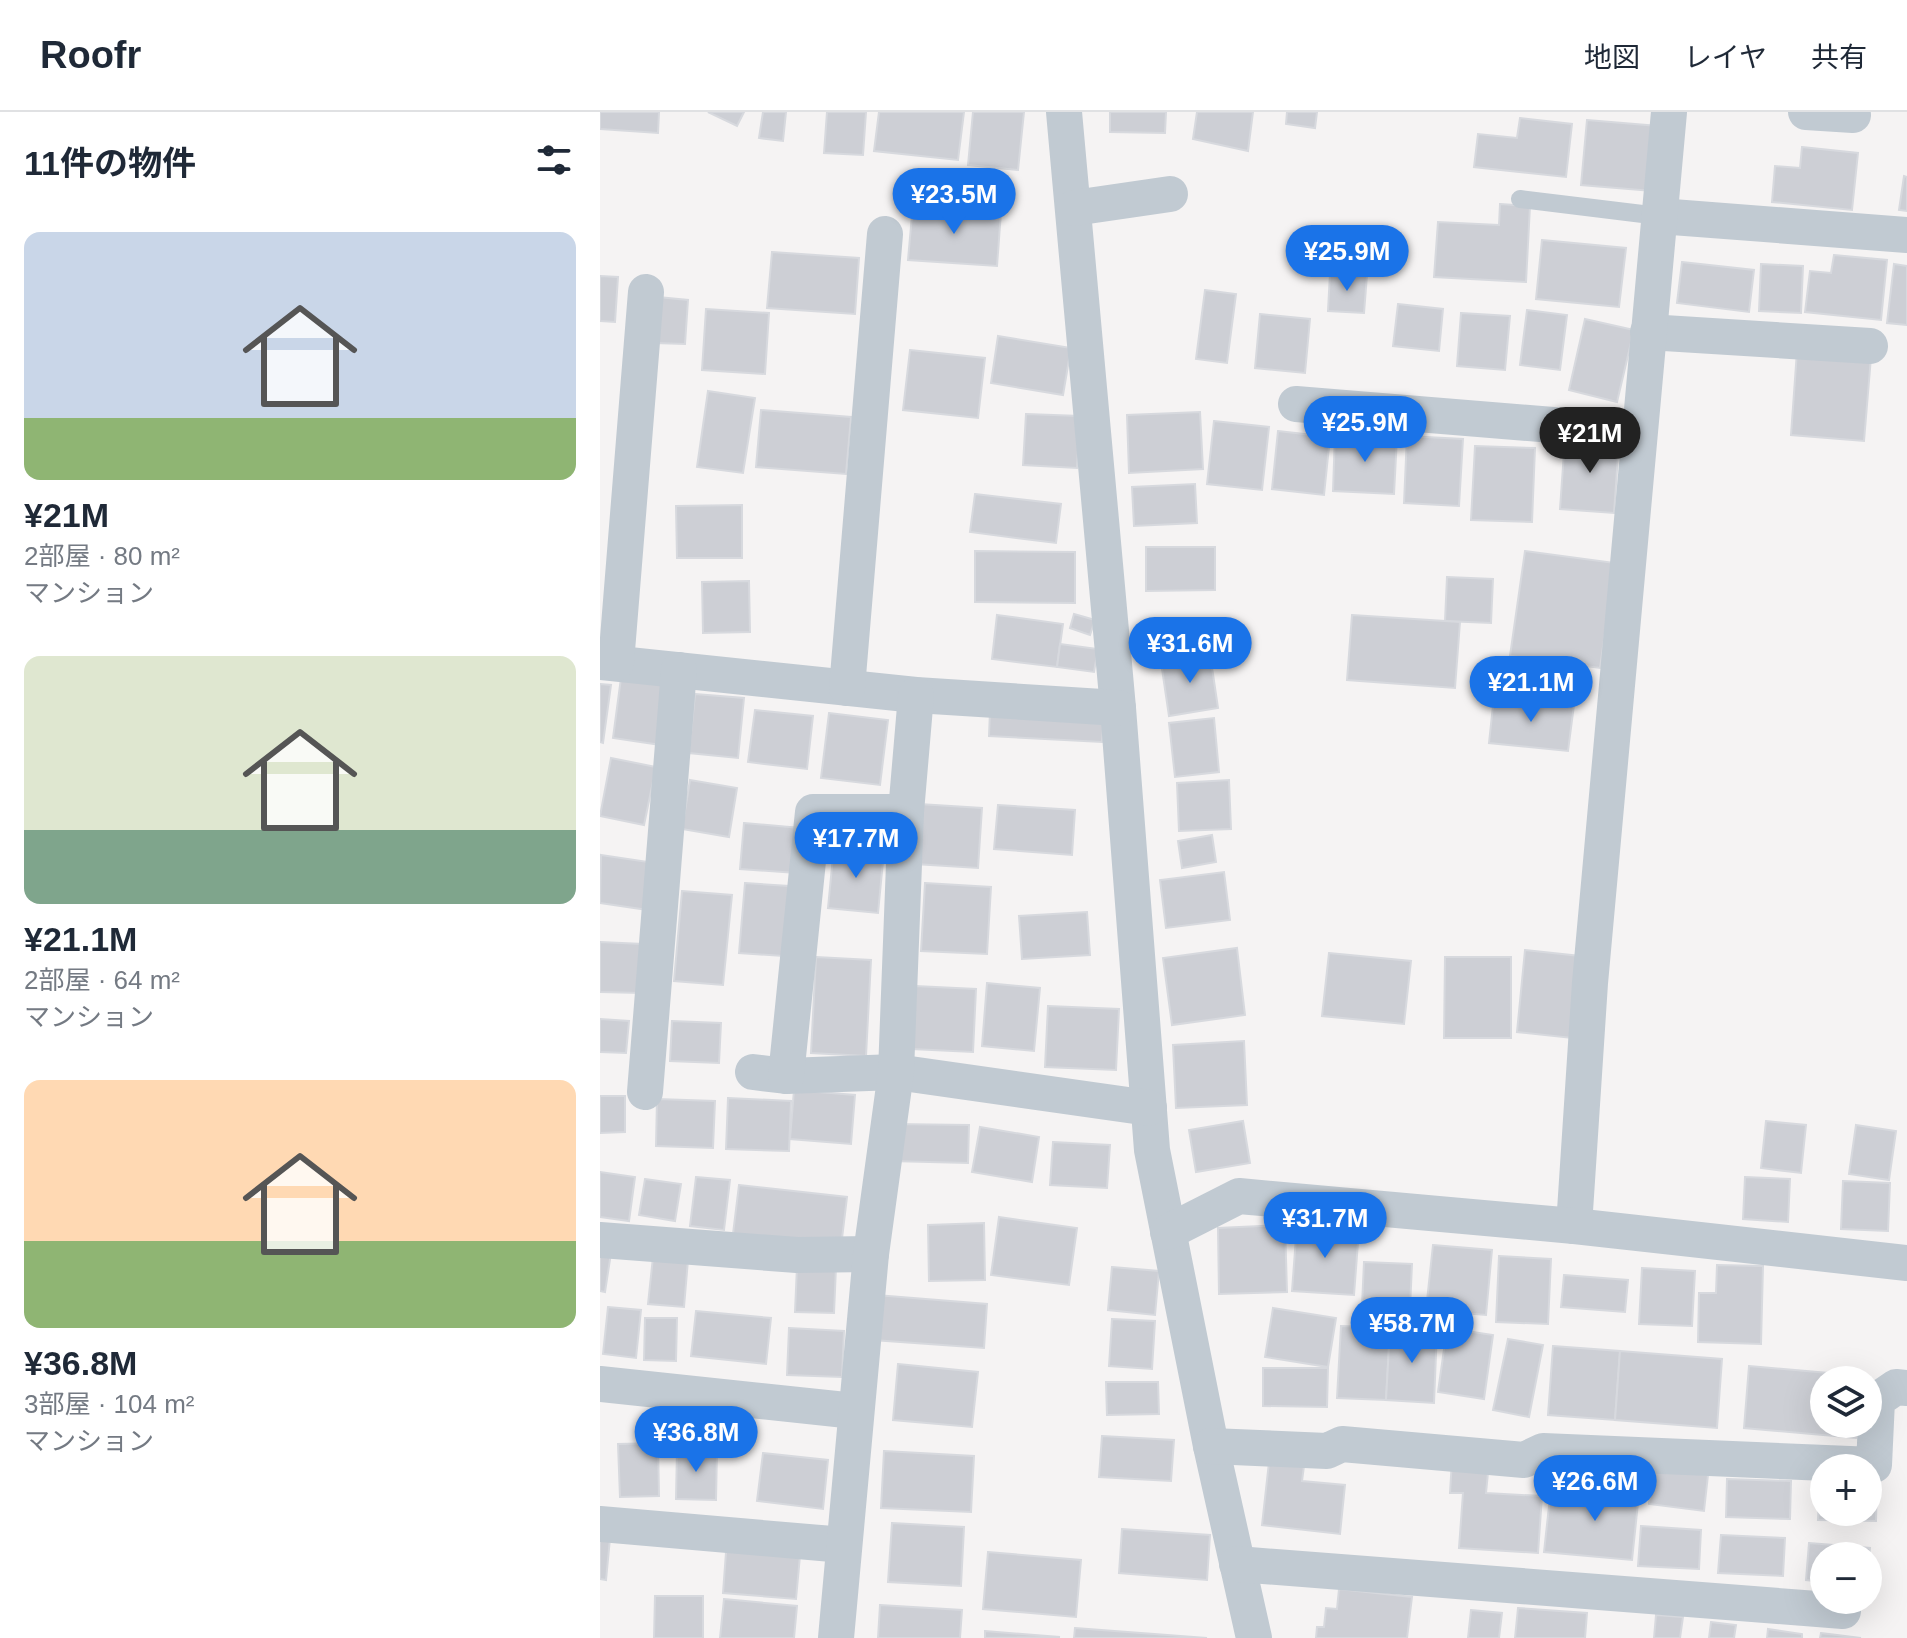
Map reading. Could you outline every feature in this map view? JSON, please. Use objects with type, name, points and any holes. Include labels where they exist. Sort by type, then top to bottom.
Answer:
[{"type":"street","points":[[1064,112],[1118,708],[1152,1150],[1211,1446],[1254,1638]]},
{"type":"street","points":[[1574,1226],[1590,983],[1669,112]]},
{"type":"street","points":[[1806,112],[1853,115]]},
{"type":"street","points":[[1074,208],[1170,194]]},
{"type":"street","points":[[1659,216],[1907,235]]},
{"type":"street","points":[[847,688],[885,234]]},
{"type":"street","points":[[646,292],[608,662],[916,695],[1118,708]]},
{"type":"street","points":[[1648,332],[1870,346]]},
{"type":"street","points":[[1296,404],[1638,432]]},
{"type":"street","points":[[645,1092],[679,670]]},
{"type":"street","points":[[836,1638],[871,1254],[896,1072],[906,812],[916,695]]},
{"type":"street","points":[[906,812],[813,812],[769,1074],[896,1072],[1149,1108]]},
{"type":"street","points":[[1168,1232],[1239,1196],[1574,1226],[1907,1263]]},
{"type":"street","points":[[600,1240],[797,1255],[871,1254]]},
{"type":"street","points":[[600,1384],[855,1411]]},
{"type":"street","points":[[1211,1446],[1327,1451],[1342,1444],[1524,1460],[1543,1451],[1874,1465],[1877,1400],[1896,1387],[1907,1388]]},
{"type":"street","points":[[600,1524],[844,1545]]},
{"type":"street","points":[[1237,1564],[1810,1608]]},
{"type":"lane","points":[[1520,199],[1659,216]]},
{"type":"building","points":[[600,112],[659,112],[658,133],[600,129]]},
{"type":"building","points":[[708,112],[744,112],[737,126]]},
{"type":"building","points":[[763,112],[786,112],[783,141],[759,138]]},
{"type":"building","points":[[827,112],[866,112],[863,155],[824,153]]},
{"type":"building","points":[[879,112],[964,112],[958,160],[874,151]]},
{"type":"building","points":[[973,112],[1024,112],[1018,170],[968,165]]},
{"type":"building","points":[[1110,112],[1166,112],[1165,133],[1110,132]]},
{"type":"building","points":[[1197,112],[1253,112],[1248,151],[1193,139]]},
{"type":"building","points":[[1287,112],[1317,112],[1315,128],[1286,124]]},
{"type":"building","points":[[1520,118],[1572,124],[1566,177],[1474,167],[1478,134],[1517,138]]},
{"type":"building","points":[[1587,120],[1658,126],[1652,191],[1581,185]]},
{"type":"building","points":[[1802,147],[1858,153],[1852,210],[1772,202],[1775,166],[1800,168]]},
{"type":"building","points":[[1904,176],[1907,177],[1907,211],[1899,210]]},
{"type":"building","points":[[913,204],[1001,212],[997,266],[908,260]]},
{"type":"building","points":[[1500,204],[1530,206],[1526,282],[1434,277],[1438,222],[1499,225]]},
{"type":"building","points":[[1542,240],[1626,248],[1619,307],[1536,299]]},
{"type":"building","points":[[772,252],[859,258],[855,314],[767,308]]},
{"type":"building","points":[[1834,255],[1887,260],[1881,320],[1805,312],[1810,271],[1831,273]]},
{"type":"building","points":[[1682,262],[1754,270],[1749,312],[1677,303]]},
{"type":"building","points":[[1761,264],[1803,266],[1801,313],[1759,311]]},
{"type":"building","points":[[1894,264],[1907,266],[1907,325],[1887,323]]},
{"type":"building","points":[[1330,273],[1367,275],[1364,313],[1328,311]]},
{"type":"building","points":[[600,276],[618,277],[615,322],[600,321]]},
{"type":"building","points":[[1205,290],[1236,294],[1227,363],[1196,359]]},
{"type":"building","points":[[658,297],[688,300],[685,344],[655,343]]},
{"type":"building","points":[[1398,304],[1443,309],[1439,351],[1393,346]]},
{"type":"building","points":[[706,309],[769,313],[765,374],[702,370]]},
{"type":"building","points":[[1527,310],[1567,315],[1560,370],[1520,365]]},
{"type":"building","points":[[1461,313],[1510,316],[1505,370],[1457,366]]},
{"type":"building","points":[[1260,314],[1310,319],[1305,373],[1255,368]]},
{"type":"building","points":[[1585,319],[1634,330],[1617,402],[1569,390]]},
{"type":"building","points":[[998,336],[1071,348],[1063,395],[991,383]]},
{"type":"building","points":[[910,350],[985,358],[978,418],[903,410]]},
{"type":"building","points":[[1797,351],[1871,357],[1864,441],[1791,435]]},
{"type":"building","points":[[708,391],[755,398],[743,473],[697,467]]},
{"type":"building","points":[[761,410],[851,417],[846,474],[756,467]]},
{"type":"building","points":[[1200,412],[1203,469],[1129,473],[1127,415]]},
{"type":"building","points":[[1026,414],[1080,416],[1077,468],[1023,465]]},
{"type":"building","points":[[1214,421],[1269,427],[1262,490],[1207,484]]},
{"type":"building","points":[[1278,431],[1330,437],[1324,495],[1272,489]]},
{"type":"building","points":[[1335,434],[1397,437],[1394,494],[1333,491]]},
{"type":"building","points":[[1407,436],[1463,439],[1459,506],[1404,503]]},
{"type":"building","points":[[1565,438],[1619,441],[1614,513],[1560,509]]},
{"type":"building","points":[[1475,446],[1535,448],[1532,522],[1471,520]]},
{"type":"building","points":[[1195,484],[1197,523],[1134,526],[1132,487]]},
{"type":"building","points":[[975,494],[1061,504],[1056,543],[970,532]]},
{"type":"building","points":[[742,505],[742,558],[677,558],[676,506]]},
{"type":"building","points":[[1146,547],[1215,547],[1215,590],[1146,591]]},
{"type":"building","points":[[975,551],[1075,552],[1075,603],[975,602]]},
{"type":"building","points":[[1525,551],[1615,563],[1600,668],[1510,656]]},
{"type":"building","points":[[1447,577],[1493,579],[1491,623],[1445,621]]},
{"type":"building","points":[[749,581],[750,632],[703,633],[702,582]]},
{"type":"building","points":[[1074,614],[1095,620],[1090,635],[1070,628]]},
{"type":"building","points":[[997,615],[1063,624],[1057,667],[992,659]]},
{"type":"building","points":[[1352,615],[1460,622],[1455,688],[1347,680]]},
{"type":"building","points":[[1060,644],[1098,649],[1094,672],[1057,667]]},
{"type":"building","points":[[1210,654],[1218,708],[1169,716],[1161,662]]},
{"type":"building","points":[[621,678],[670,685],[661,745],[613,738]]},
{"type":"building","points":[[600,684],[611,685],[603,743],[600,742]]},
{"type":"building","points":[[695,694],[744,698],[738,758],[689,753]]},
{"type":"building","points":[[1494,696],[1574,705],[1568,751],[1489,743]]},
{"type":"building","points":[[755,710],[813,716],[807,769],[748,762]]},
{"type":"building","points":[[990,711],[1104,716],[1102,742],[989,736]]},
{"type":"building","points":[[829,713],[888,720],[880,785],[821,778]]},
{"type":"building","points":[[1214,718],[1219,772],[1175,777],[1169,723]]},
{"type":"building","points":[[611,758],[656,767],[644,825],[600,816]]},
{"type":"building","points":[[690,780],[737,788],[729,837],[682,829]]},
{"type":"building","points":[[1229,780],[1231,829],[1179,831],[1177,783]]},
{"type":"building","points":[[919,804],[982,808],[978,868],[915,864]]},
{"type":"building","points":[[998,805],[1075,810],[1072,855],[994,849]]},
{"type":"building","points":[[744,823],[800,828],[796,873],[740,869]]},
{"type":"building","points":[[1212,835],[1216,862],[1182,868],[1178,841]]},
{"type":"building","points":[[834,846],[884,851],[878,913],[828,908]]},
{"type":"building","points":[[601,855],[655,863],[648,910],[600,903]]},
{"type":"building","points":[[1224,872],[1230,920],[1166,928],[1160,880]]},
{"type":"building","points":[[745,883],[789,886],[783,956],[739,953]]},
{"type":"building","points":[[925,883],[991,887],[987,954],[921,951]]},
{"type":"building","points":[[682,891],[732,895],[723,985],[674,981]]},
{"type":"building","points":[[1087,912],[1090,955],[1022,959],[1019,916]]},
{"type":"building","points":[[600,942],[643,944],[641,993],[600,992]]},
{"type":"building","points":[[1237,948],[1245,1015],[1172,1025],[1163,958]]},
{"type":"building","points":[[1525,950],[1580,956],[1572,1038],[1517,1032]]},
{"type":"building","points":[[1329,953],[1411,961],[1404,1024],[1322,1016]]},
{"type":"building","points":[[816,957],[871,960],[866,1056],[811,1053]]},
{"type":"building","points":[[1445,957],[1511,957],[1511,1038],[1444,1038]]},
{"type":"building","points":[[987,983],[1040,988],[1034,1051],[982,1046]]},
{"type":"building","points":[[915,986],[976,989],[973,1052],[912,1049]]},
{"type":"building","points":[[1048,1006],[1119,1009],[1116,1070],[1045,1067]]},
{"type":"building","points":[[600,1019],[629,1021],[626,1053],[600,1052]]},
{"type":"building","points":[[672,1021],[721,1023],[719,1063],[670,1061]]},
{"type":"building","points":[[1244,1041],[1247,1105],[1176,1108],[1173,1045]]},
{"type":"building","points":[[794,1090],[855,1095],[851,1144],[790,1139]]},
{"type":"building","points":[[600,1096],[625,1096],[625,1132],[600,1133]]},
{"type":"building","points":[[728,1098],[791,1101],[789,1151],[726,1149]]},
{"type":"building","points":[[657,1099],[715,1101],[713,1148],[656,1146]]},
{"type":"building","points":[[1243,1121],[1250,1163],[1196,1172],[1189,1130]]},
{"type":"building","points":[[1766,1121],[1806,1125],[1801,1173],[1761,1168]]},
{"type":"building","points":[[892,1124],[969,1125],[968,1163],[891,1161]]},
{"type":"building","points":[[1856,1125],[1896,1131],[1889,1180],[1849,1174]]},
{"type":"building","points":[[980,1127],[1039,1137],[1032,1182],[972,1172]]},
{"type":"building","points":[[1053,1142],[1110,1145],[1107,1188],[1050,1185]]},
{"type":"building","points":[[600,1172],[635,1177],[629,1221],[600,1217]]},
{"type":"building","points":[[696,1177],[730,1180],[724,1230],[690,1226]]},
{"type":"building","points":[[1745,1177],[1790,1179],[1788,1222],[1743,1219]]},
{"type":"building","points":[[645,1179],[681,1184],[675,1221],[639,1215]]},
{"type":"building","points":[[1843,1181],[1890,1183],[1888,1231],[1841,1229]]},
{"type":"building","points":[[739,1185],[847,1197],[841,1247],[733,1234]]},
{"type":"building","points":[[999,1217],[1077,1228],[1069,1285],[991,1275]]},
{"type":"building","points":[[984,1223],[985,1280],[929,1281],[928,1225]]},
{"type":"building","points":[[1297,1224],[1359,1229],[1354,1295],[1292,1291]]},
{"type":"building","points":[[1285,1225],[1287,1292],[1219,1294],[1218,1228]]},
{"type":"building","points":[[1433,1245],[1492,1250],[1486,1315],[1426,1310]]},
{"type":"building","points":[[600,1252],[611,1253],[605,1292],[600,1291]]},
{"type":"building","points":[[1499,1256],[1551,1259],[1548,1324],[1496,1322]]},
{"type":"building","points":[[653,1257],[688,1260],[684,1307],[648,1304]]},
{"type":"building","points":[[1364,1262],[1412,1264],[1410,1308],[1362,1306]]},
{"type":"building","points":[[1717,1265],[1763,1266],[1761,1344],[1698,1342],[1699,1293],[1716,1293]]},
{"type":"building","points":[[797,1266],[836,1267],[834,1313],[795,1312]]},
{"type":"building","points":[[1112,1267],[1159,1271],[1155,1315],[1108,1310]]},
{"type":"building","points":[[1642,1268],[1695,1271],[1692,1326],[1639,1324]]},
{"type":"building","points":[[1564,1275],[1628,1280],[1625,1312],[1561,1307]]},
{"type":"building","points":[[876,1295],[987,1304],[984,1348],[873,1340]]},
{"type":"building","points":[[608,1307],[641,1310],[636,1358],[603,1354]]},
{"type":"building","points":[[1273,1308],[1336,1318],[1328,1367],[1265,1357]]},
{"type":"building","points":[[696,1311],[771,1318],[766,1364],[691,1356]]},
{"type":"building","points":[[645,1318],[677,1318],[676,1361],[644,1360]]},
{"type":"building","points":[[1112,1319],[1155,1321],[1152,1369],[1109,1366]]},
{"type":"building","points":[[1341,1326],[1390,1328],[1386,1400],[1337,1398]]},
{"type":"building","points":[[789,1328],[844,1331],[842,1377],[787,1375]]},
{"type":"building","points":[[1390,1328],[1437,1330],[1434,1403],[1386,1400]]},
{"type":"building","points":[[1447,1328],[1493,1335],[1484,1399],[1438,1392]]},
{"type":"building","points":[[1508,1339],[1543,1345],[1529,1417],[1493,1410]]},
{"type":"building","points":[[1553,1346],[1620,1351],[1615,1420],[1548,1415]]},
{"type":"building","points":[[1620,1351],[1722,1359],[1717,1428],[1615,1420]]},
{"type":"building","points":[[898,1364],[978,1372],[972,1427],[893,1420]]},
{"type":"building","points":[[1749,1366],[1810,1371],[1810,1434],[1744,1428]]},
{"type":"building","points":[[1263,1368],[1328,1368],[1327,1407],[1263,1406]]},
{"type":"building","points":[[1106,1382],[1158,1382],[1159,1414],[1107,1415]]},
{"type":"building","points":[[692,1405],[736,1412],[731,1445],[686,1438]]},
{"type":"building","points":[[1102,1436],[1174,1440],[1171,1481],[1099,1477]]},
{"type":"building","points":[[658,1443],[659,1496],[620,1497],[618,1444]]},
{"type":"building","points":[[677,1449],[717,1450],[716,1500],[676,1499]]},
{"type":"building","points":[[884,1451],[974,1456],[971,1512],[881,1508]]},
{"type":"building","points":[[763,1453],[828,1460],[823,1509],[757,1501]]},
{"type":"building","points":[[1452,1460],[1489,1463],[1486,1493],[1542,1496],[1538,1553],[1459,1548],[1463,1493],[1450,1493]]},
{"type":"building","points":[[1269,1462],[1304,1466],[1302,1481],[1345,1485],[1340,1534],[1262,1525]]},
{"type":"building","points":[[1653,1469],[1708,1475],[1704,1511],[1649,1504]]},
{"type":"building","points":[[1727,1479],[1791,1481],[1790,1519],[1726,1517]]},
{"type":"building","points":[[1601,1481],[1640,1484],[1632,1560],[1544,1552],[1550,1497],[1600,1501]]},
{"type":"building","points":[[892,1523],[964,1527],[961,1586],[888,1582]]},
{"type":"building","points":[[1641,1526],[1701,1530],[1699,1569],[1638,1566]]},
{"type":"building","points":[[600,1527],[611,1528],[606,1580],[600,1579]]},
{"type":"building","points":[[1122,1529],[1210,1535],[1207,1580],[1119,1573]]},
{"type":"building","points":[[1721,1535],[1785,1538],[1783,1576],[1718,1573]]},
{"type":"building","points":[[727,1539],[801,1545],[796,1599],[723,1593]]},
{"type":"building","points":[[1809,1543],[1810,1543],[1810,1580],[1806,1580]]},
{"type":"building","points":[[988,1552],[1081,1560],[1076,1617],[983,1609]]},
{"type":"building","points":[[1339,1589],[1412,1597],[1407,1638],[1316,1638],[1317,1627],[1324,1627],[1326,1608],[1337,1609]]},
{"type":"building","points":[[655,1596],[703,1596],[703,1638],[654,1638]]},
{"type":"building","points":[[724,1599],[797,1606],[794,1638],[720,1638]]},
{"type":"building","points":[[880,1605],[962,1610],[960,1638],[878,1638]]},
{"type":"building","points":[[1518,1608],[1587,1613],[1585,1638],[1515,1638]]},
{"type":"building","points":[[1471,1610],[1502,1613],[1499,1638],[1468,1638]]},
{"type":"building","points":[[1656,1615],[1683,1617],[1680,1638],[1654,1638]]},
{"type":"building","points":[[1711,1622],[1736,1625],[1734,1638],[1709,1638]]},
{"type":"building","points":[[1075,1628],[1207,1638],[1074,1638]]},
{"type":"building","points":[[1768,1629],[1802,1634],[1802,1638],[1767,1638]]},
{"type":"building","points":[[985,1631],[1060,1637],[985,1638]]},
{"type":"building","points":[[1821,1633],[1861,1638],[1820,1638]]}]
